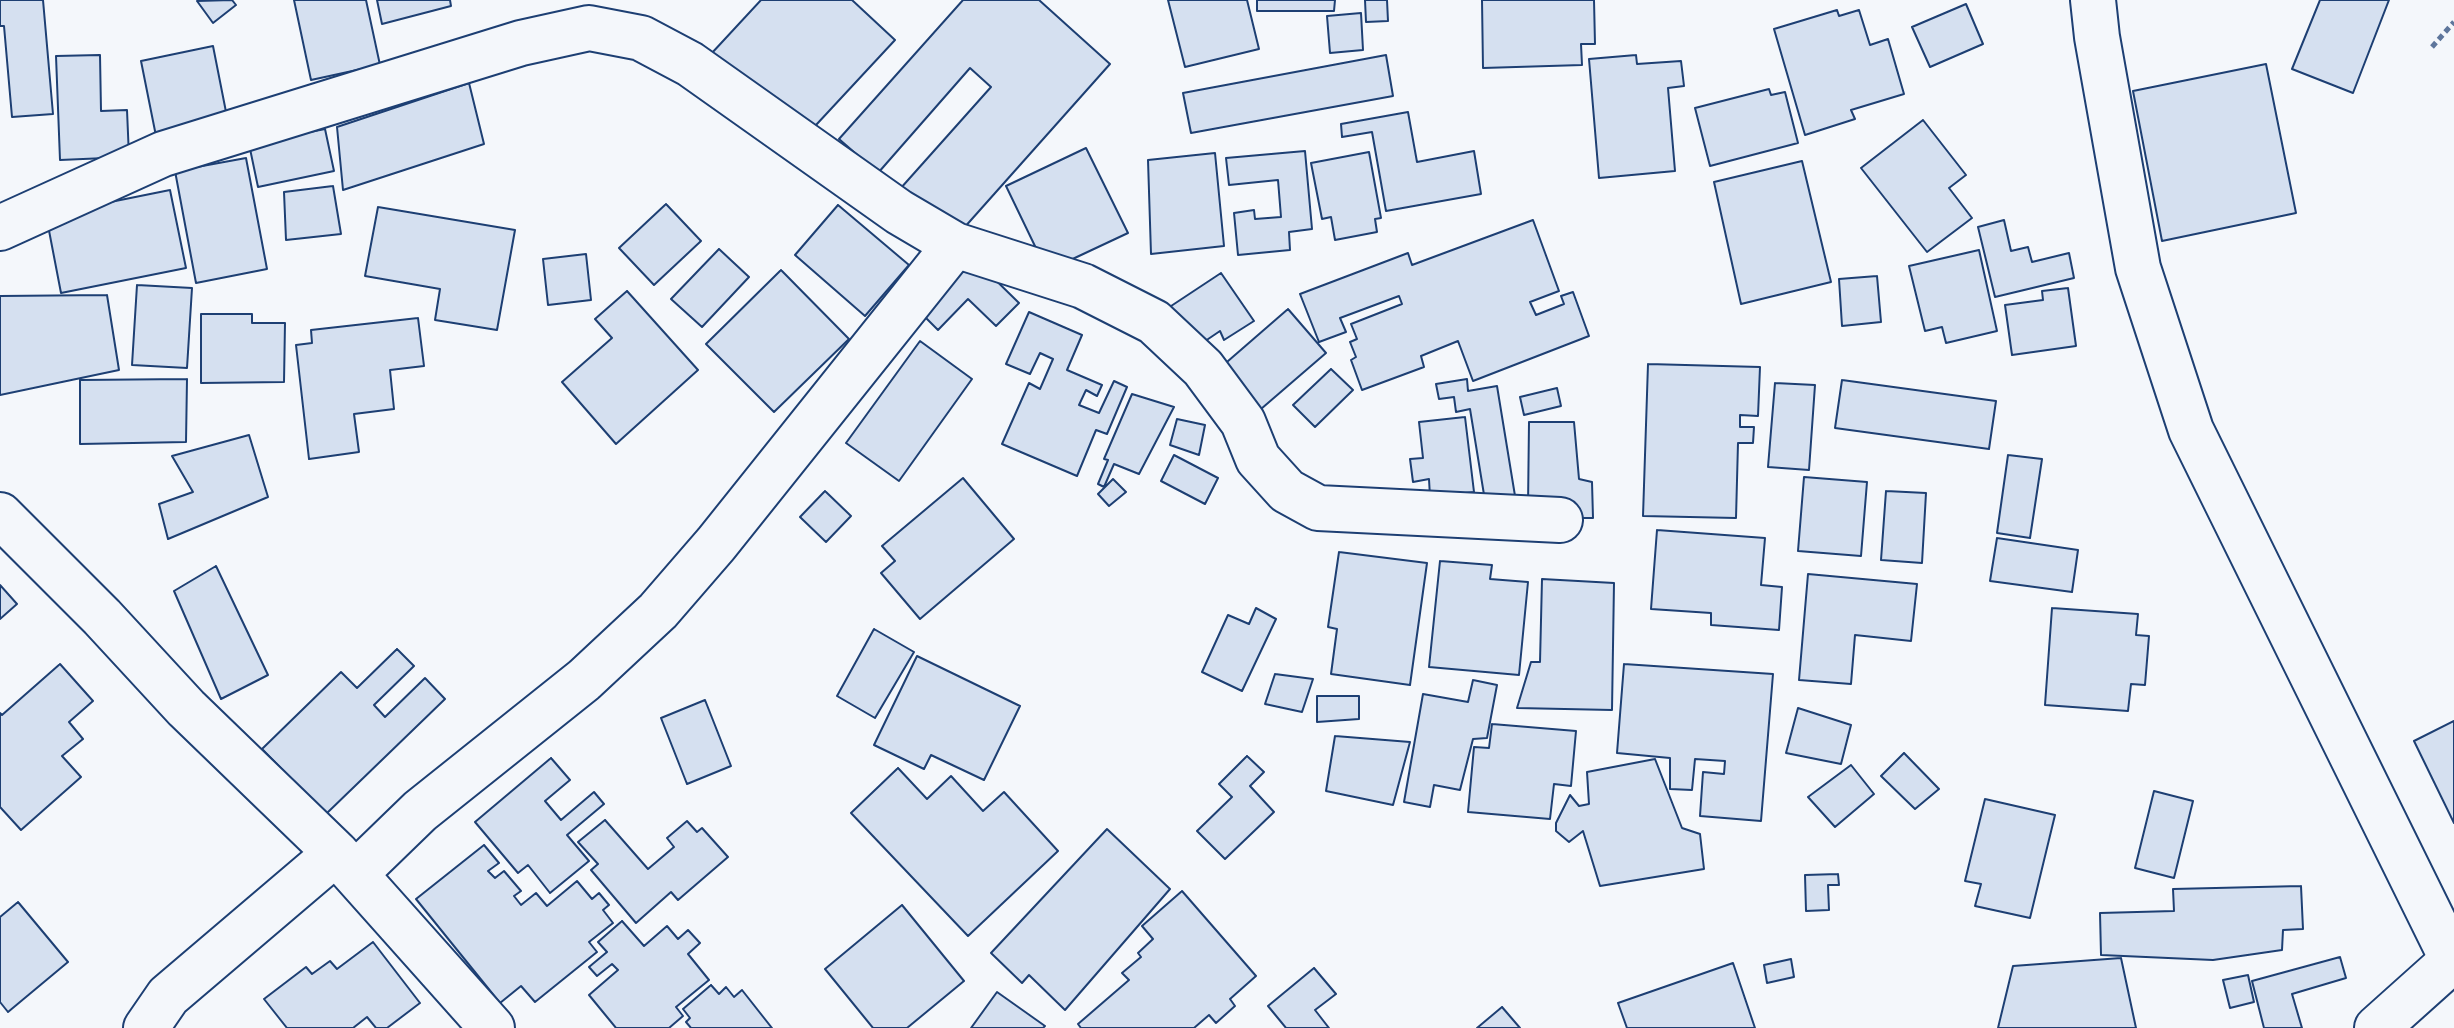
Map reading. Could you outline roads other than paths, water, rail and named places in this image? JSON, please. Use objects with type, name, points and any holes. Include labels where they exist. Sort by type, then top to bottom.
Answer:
[{"type":"street","points":[[2093,0],[2138,268],[2191,430],[2453,960],[2377,1028]]},
{"type":"street","points":[[0,228],[163,154],[521,43],[589,28],[641,38],[690,64],[899,212],[955,245],[1083,286],[1154,322],[1203,368],[1243,422],[1258,459],[1287,491],[1318,508],[1560,520]]},
{"type":"street","points":[[146,1028],[168,996],[345,863],[420,811],[584,680],[658,611],[812,426],[955,245]]},
{"type":"street","points":[[0,515],[102,617],[186,708],[345,863],[492,1028]]}]
